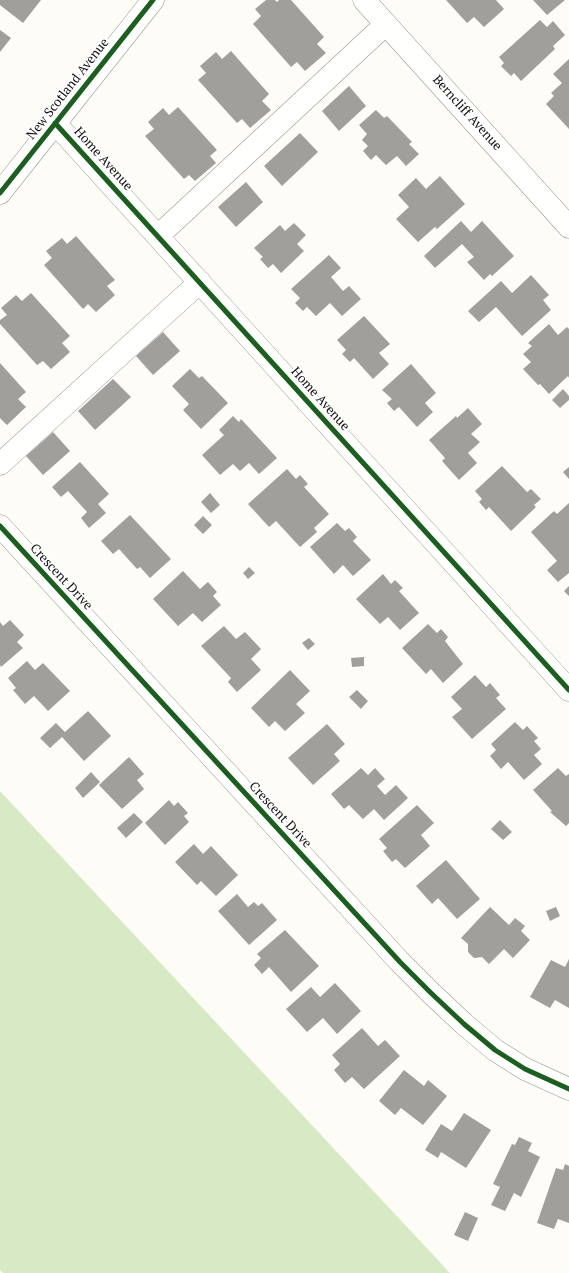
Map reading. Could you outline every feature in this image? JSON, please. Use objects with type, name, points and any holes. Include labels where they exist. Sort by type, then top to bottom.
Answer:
[{"type":"street","name":"New Scotland Avenue","points":[[0,192],[153,0]]},
{"type":"street","name":"Berncliff Avenue","points":[[364,0],[569,227]]},
{"type":"street","points":[[158,236],[386,24]]},
{"type":"street","name":"Home Avenue","points":[[55,123],[569,690]]},
{"type":"street","points":[[0,464],[200,282]]},
{"type":"street","name":"Crescent Drive","points":[[0,526],[400,962],[431,993],[464,1024],[495,1050],[525,1069],[569,1089]]},
{"type":"green space","points":[[0,791],[450,1273],[3,1273],[0,1270]]},
{"type":"building","points":[[0,0],[41,0],[23,23],[0,5]]},
{"type":"building","points":[[266,0],[275,0],[277,2],[279,0],[291,0],[324,37],[317,44],[326,53],[305,71],[297,62],[291,67],[253,24],[261,16],[255,9]]},
{"type":"building","points":[[446,0],[496,0],[504,9],[484,27],[474,17],[467,23]]},
{"type":"building","points":[[533,0],[565,0],[547,15]]},
{"type":"building","points":[[540,20],[547,27],[553,21],[565,35],[553,46],[555,49],[521,81],[514,73],[511,76],[501,66],[504,63],[499,57]]},
{"type":"building","points":[[0,30],[11,38],[0,52]]},
{"type":"building","points":[[231,51],[269,94],[262,101],[271,110],[250,128],[242,119],[237,123],[198,80],[206,73],[200,66],[216,52],[222,59]]},
{"type":"building","points":[[569,59],[569,129],[546,104],[554,96],[551,93],[562,83],[553,74]]},
{"type":"building","points":[[349,86],[366,106],[339,131],[322,111]]},
{"type":"building","points":[[178,107],[217,150],[210,156],[216,163],[195,181],[189,175],[184,179],[145,136],[154,129],[148,122],[163,108],[169,115]]},
{"type":"building","points":[[376,110],[384,118],[387,116],[412,142],[409,144],[419,154],[406,166],[397,156],[386,165],[376,155],[371,160],[363,151],[368,146],[362,140],[367,134],[359,125]]},
{"type":"building","points":[[300,133],[318,152],[282,186],[264,166]]},
{"type":"building","points":[[440,176],[465,204],[437,229],[435,227],[418,242],[396,219],[409,207],[398,195],[416,178],[426,189]]},
{"type":"building","points":[[246,182],[263,202],[236,227],[218,207]]},
{"type":"building","points":[[461,221],[471,232],[482,221],[514,256],[492,276],[490,274],[484,280],[467,262],[474,257],[462,244],[435,268],[424,256]]},
{"type":"building","points":[[294,223],[306,235],[297,244],[304,251],[281,273],[273,264],[268,268],[260,259],[263,257],[254,248],[280,225],[285,231]]},
{"type":"building","points":[[76,236],[115,280],[107,286],[115,295],[96,312],[88,304],[83,309],[44,265],[52,258],[46,251],[62,238],[67,244]]},
{"type":"building","points":[[329,255],[341,268],[331,277],[343,291],[349,286],[361,299],[342,316],[330,303],[316,316],[307,307],[303,311],[295,303],[300,298],[291,289]]},
{"type":"building","points":[[531,275],[549,295],[543,300],[551,310],[522,336],[496,307],[479,322],[468,311],[501,281],[512,293]]},
{"type":"building","points":[[31,293],[70,336],[62,343],[70,352],[51,369],[43,361],[37,365],[0,324],[0,320],[7,315],[1,308],[16,295],[22,301]]},
{"type":"building","points":[[364,316],[390,344],[379,353],[389,364],[373,379],[354,358],[350,362],[342,354],[346,350],[337,340]]},
{"type":"building","points":[[549,324],[558,335],[567,327],[569,329],[569,378],[568,376],[549,394],[523,369],[531,362],[523,354],[532,346],[528,343]]},
{"type":"building","points":[[163,332],[180,351],[153,375],[136,356]]},
{"type":"building","points":[[0,363],[26,392],[18,399],[26,407],[7,425],[0,418]]},
{"type":"building","points":[[411,364],[436,393],[425,403],[433,412],[417,427],[399,407],[394,411],[387,403],[392,399],[382,390]]},
{"type":"building","points":[[190,369],[199,378],[202,376],[228,403],[201,429],[183,410],[189,404],[172,386]]},
{"type":"building","points":[[113,379],[131,397],[95,430],[78,411]]},
{"type":"building","points":[[563,389],[569,396],[569,400],[560,408],[552,400]]},
{"type":"building","points":[[468,408],[482,424],[471,434],[480,442],[468,453],[477,463],[459,480],[442,461],[445,458],[429,440],[456,416],[457,418]]},
{"type":"building","points":[[233,416],[239,422],[241,419],[277,458],[259,474],[249,463],[240,471],[233,464],[220,475],[202,455],[224,435],[219,430]]},
{"type":"building","points":[[53,432],[70,451],[43,475],[26,456]]},
{"type":"building","points":[[80,462],[109,494],[98,504],[106,513],[89,528],[81,518],[87,512],[68,491],[61,497],[52,487]]},
{"type":"building","points":[[502,466],[527,492],[531,489],[541,499],[534,505],[536,507],[511,531],[489,507],[486,510],[479,502],[482,499],[475,491]]},
{"type":"building","points":[[569,467],[569,479],[563,472]]},
{"type":"building","points":[[287,469],[296,479],[300,475],[308,484],[304,487],[329,514],[314,528],[317,532],[300,547],[276,521],[269,527],[248,504]]},
{"type":"building","points":[[210,493],[220,505],[211,513],[201,502]]},
{"type":"building","points":[[569,503],[569,573],[558,582],[547,570],[557,561],[531,532],[554,511],[557,514]]},
{"type":"building","points":[[130,515],[171,559],[150,578],[140,567],[137,569],[119,549],[113,554],[101,541]]},
{"type":"building","points":[[203,516],[212,525],[203,534],[194,525]]},
{"type":"building","points":[[337,523],[345,531],[349,528],[357,537],[353,541],[371,560],[353,576],[343,565],[334,574],[310,547]]},
{"type":"building","points":[[249,567],[255,573],[248,579],[243,573]]},
{"type":"building","points":[[183,571],[200,589],[208,582],[217,592],[213,596],[221,605],[202,622],[193,613],[178,626],[153,599]]},
{"type":"building","points":[[383,574],[391,584],[395,580],[403,588],[399,591],[419,613],[400,630],[388,617],[380,624],[356,599]]},
{"type":"building","points":[[569,586],[569,596],[564,591]]},
{"type":"building","points":[[10,620],[24,635],[17,642],[23,648],[1,667],[0,622],[3,626]]},
{"type":"building","points":[[428,624],[437,633],[441,629],[448,637],[445,641],[463,664],[443,683],[431,669],[426,674],[402,648]]},
{"type":"building","points":[[224,626],[236,639],[245,632],[261,649],[251,659],[261,670],[237,692],[228,682],[231,678],[201,646]]},
{"type":"building","points":[[309,638],[315,644],[308,650],[302,643]]},
{"type":"building","points":[[364,657],[364,666],[352,667],[351,658]]},
{"type":"building","points":[[27,661],[35,670],[43,663],[70,691],[48,711],[34,696],[25,704],[13,690],[16,688],[8,678]]},
{"type":"building","points":[[290,670],[310,691],[296,704],[305,713],[285,731],[275,721],[269,727],[251,708]]},
{"type":"building","points":[[475,675],[486,687],[490,683],[500,695],[496,698],[506,709],[472,739],[452,717],[462,709],[451,697]]},
{"type":"building","points":[[357,690],[368,701],[361,709],[349,697]]},
{"type":"building","points":[[88,711],[111,736],[84,761],[62,737],[50,748],[40,738],[56,723],[65,732]]},
{"type":"building","points":[[515,722],[523,730],[527,726],[538,738],[534,741],[541,749],[534,755],[542,764],[524,780],[508,762],[501,769],[490,756],[496,750],[491,744]]},
{"type":"building","points":[[327,724],[345,744],[334,754],[340,761],[313,785],[288,758]]},
{"type":"building","points":[[129,757],[144,774],[137,780],[144,789],[122,809],[99,785]]},
{"type":"building","points":[[361,768],[368,775],[375,768],[385,779],[377,786],[385,795],[396,785],[408,798],[384,820],[374,809],[363,819],[349,805],[344,809],[331,794]]},
{"type":"building","points":[[558,768],[566,776],[569,774],[569,823],[566,826],[550,812],[552,811],[533,790]]},
{"type":"building","points":[[91,772],[100,782],[83,798],[75,788]]},
{"type":"building","points":[[169,800],[174,806],[178,802],[188,813],[184,816],[189,822],[165,845],[145,823]]},
{"type":"building","points":[[417,805],[434,823],[421,835],[430,846],[405,868],[396,859],[392,862],[383,851],[387,848],[379,839]]},
{"type":"building","points":[[134,813],[143,822],[126,838],[117,828]]},
{"type":"building","points":[[500,820],[512,832],[503,840],[491,829]]},
{"type":"building","points":[[194,844],[203,854],[211,846],[238,875],[216,896],[201,881],[197,885],[175,862]]},
{"type":"building","points":[[446,860],[480,899],[457,919],[438,898],[432,904],[416,886]]},
{"type":"building","points":[[237,894],[248,907],[254,902],[258,906],[262,903],[277,920],[249,945],[218,911]]},
{"type":"building","points":[[490,907],[509,925],[515,918],[525,926],[521,931],[530,940],[513,958],[504,949],[489,964],[482,957],[474,958],[468,952],[468,944],[461,938]]},
{"type":"building","points":[[556,907],[560,916],[550,921],[546,911]]},
{"type":"building","points":[[285,930],[319,966],[291,992],[269,967],[262,974],[254,965],[261,958],[257,954]]},
{"type":"building","points":[[569,959],[569,1008],[555,1000],[550,1008],[530,997],[551,960],[565,967]]},
{"type":"building","points":[[335,983],[361,1011],[337,1034],[323,1018],[307,1032],[286,1009],[311,987],[320,997]]},
{"type":"building","points":[[362,1028],[378,1046],[385,1040],[400,1056],[364,1089],[352,1077],[345,1083],[334,1070],[340,1064],[332,1055]]},
{"type":"building","points":[[404,1070],[424,1086],[428,1080],[447,1096],[423,1125],[401,1108],[395,1115],[379,1101]]},
{"type":"building","points":[[464,1113],[491,1130],[466,1168],[441,1152],[438,1158],[425,1150],[441,1124],[452,1131]]},
{"type":"building","points":[[519,1137],[532,1143],[528,1151],[540,1157],[521,1197],[514,1193],[505,1211],[491,1205],[500,1187],[493,1184],[512,1144],[515,1145]]},
{"type":"building","points":[[565,1164],[569,1166],[569,1223],[558,1219],[554,1229],[537,1223],[556,1168],[563,1170]]},
{"type":"building","points":[[465,1212],[478,1218],[468,1241],[454,1235]]},
{"type":"cycle path","points":[[0,193],[153,0]]},
{"type":"cycle path","points":[[55,123],[569,690]]},
{"type":"cycle path","points":[[0,526],[400,962],[431,993],[464,1024],[495,1050],[525,1069],[569,1089]]}]
